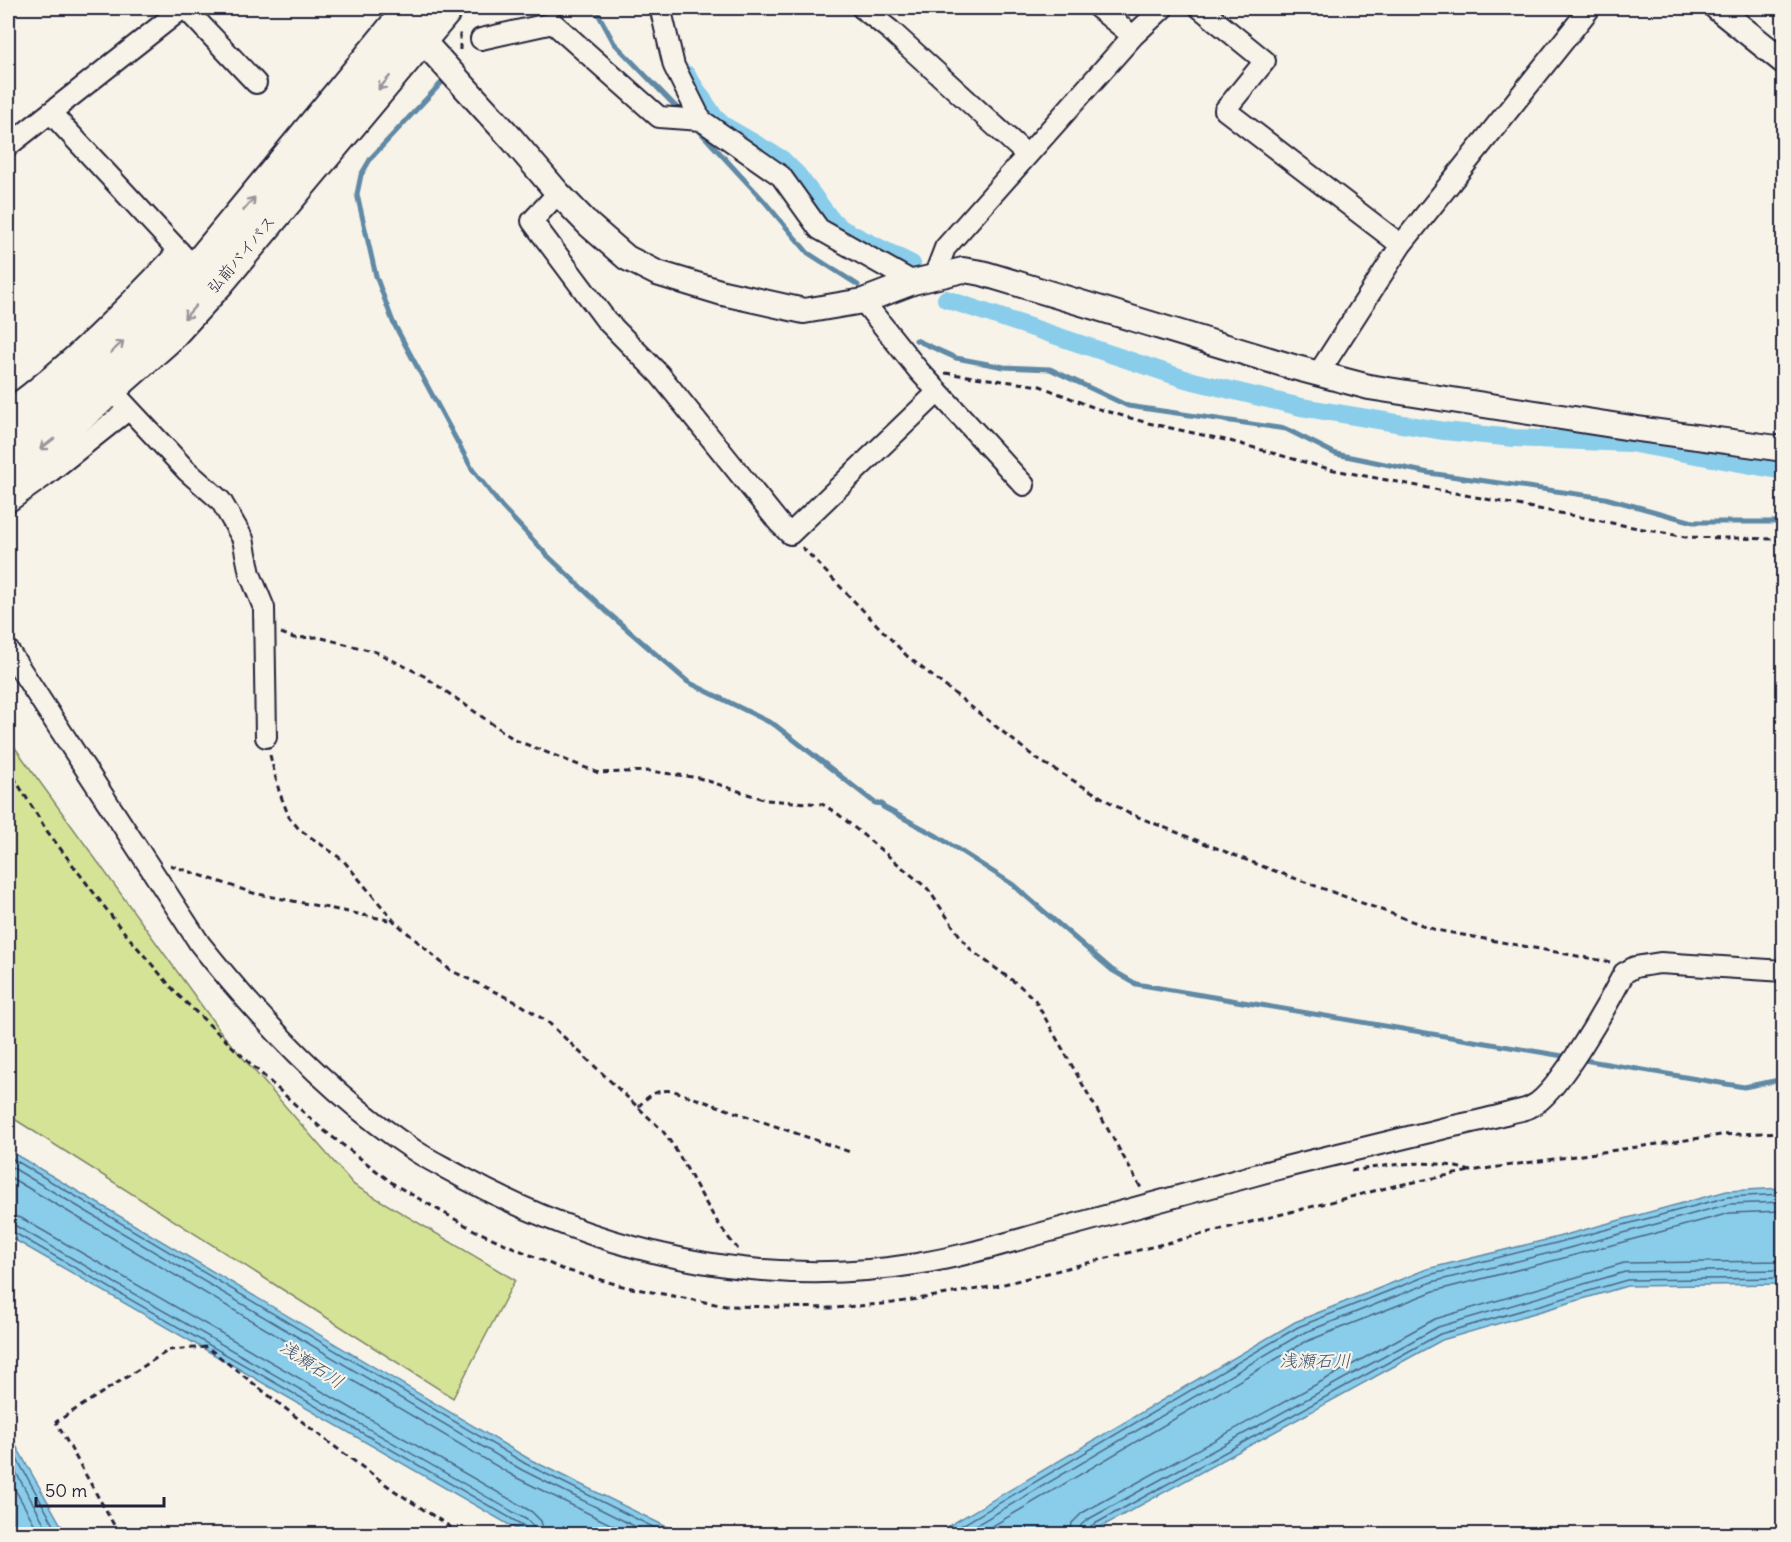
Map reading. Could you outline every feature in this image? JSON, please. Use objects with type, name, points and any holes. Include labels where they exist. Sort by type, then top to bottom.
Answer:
[{"type":"highway","name":"弘前バイパス","points":[[8,438],[111,389],[146,320],[187,260],[407,18],[447,8]]},
{"type":"highway","name":"弘前バイパス","points":[[8,473],[45,446],[166,339],[218,282],[407,18]]},
{"type":"street","points":[[8,146],[184,8],[256,83]]},
{"type":"street","points":[[862,8],[890,30],[1027,155]]},
{"type":"street","points":[[1098,8],[1133,36]]},
{"type":"street","points":[[923,280],[945,248],[1027,155],[1133,36],[1163,8]]},
{"type":"street","points":[[1200,8],[1265,62],[1225,110],[1401,245]]},
{"type":"street","points":[[1318,374],[1401,245],[1590,8]]},
{"type":"street","points":[[1718,8],[1784,62]]},
{"type":"street","points":[[662,15],[674,66],[701,120],[781,176],[819,229],[923,280]]},
{"type":"street","points":[[407,18],[558,193],[589,225],[627,258],[657,273],[723,293],[804,311],[863,302],[923,280],[963,270],[982,273],[1318,374],[1369,387],[1784,449]]},
{"type":"street","points":[[481,39],[553,24],[659,117],[701,120]]},
{"type":"street","points":[[8,410],[39,387],[113,321],[187,260],[51,113]]},
{"type":"street","points":[[558,193],[532,221],[606,320],[660,375],[790,534],[938,392]]},
{"type":"street","points":[[863,302],[938,392],[1024,486]]},
{"type":"street","points":[[8,502],[46,475],[111,389],[187,471],[221,501],[243,538],[248,566],[264,608],[266,737]]},
{"type":"street","points":[[8,650],[200,944],[273,1030],[369,1117],[418,1152],[536,1215],[587,1234],[641,1250],[694,1262],[753,1270],[824,1272],[916,1264],[980,1250],[1305,1162],[1534,1106],[1557,1084],[1624,973],[1635,967],[1660,963],[1784,971]]},
{"type":"path","points":[[919,370],[1041,386],[1095,408],[1148,423],[1230,441],[1329,470],[1685,537],[1784,541]]},
{"type":"path","points":[[790,534],[907,656],[1037,759],[1128,813],[1264,867],[1436,930],[1635,967]]},
{"type":"path","points":[[265,627],[294,638],[318,637],[376,652],[424,676],[514,740],[599,773],[650,771],[699,778],[766,800],[822,804],[838,814],[928,889],[972,951],[1035,999],[1150,1204]]},
{"type":"path","points":[[266,737],[279,791],[289,817],[299,829],[343,860],[394,921],[450,970],[520,1004],[549,1023],[662,1130],[677,1149],[712,1215],[728,1238],[746,1257],[753,1270]]},
{"type":"path","points":[[8,768],[47,831],[119,926],[178,995],[322,1129],[395,1185],[474,1230],[562,1269],[626,1287],[726,1306],[833,1308],[893,1303],[996,1286],[1394,1186],[1470,1171],[1721,1135],[1784,1132]]},
{"type":"path","points":[[148,866],[171,865],[253,893],[394,921]]},
{"type":"path","points":[[638,1107],[649,1095],[657,1091],[674,1091],[850,1152]]},
{"type":"path","points":[[1347,1172],[1406,1163],[1450,1164],[1470,1171]]},
{"type":"path","points":[[119,1534],[56,1422],[170,1350],[207,1347],[392,1489],[461,1534]]},
{"type":"green space","points":[[8,738],[223,1035],[354,1185],[515,1280],[453,1398],[8,1115]]},
{"type":"water","name":"浅瀬石川","points":[[8,1150],[529,1459],[681,1534],[525,1534],[8,1236]]},
{"type":"water","name":"浅瀬石川","points":[[1783,1188],[1783,1284],[1627,1286],[1442,1340],[1088,1534],[935,1534],[1295,1322],[1427,1269],[1554,1238],[1727,1191]]},
{"type":"water","points":[[8,1431],[11,1437],[66,1534],[8,1534]]},
{"type":"waterway","points":[[595,8],[614,43],[682,113]]},
{"type":"waterway","points":[[686,74],[714,116],[723,125],[782,159],[797,174],[830,218],[842,229],[912,264]]},
{"type":"waterway","points":[[445,79],[371,158],[361,175],[357,194],[376,276],[393,322],[472,469],[502,507],[548,556],[606,611],[688,682],[775,725],[875,803],[882,804],[883,807],[937,836],[1012,884],[1112,970],[1136,984],[1569,1057]]},
{"type":"waterway","points":[[693,124],[808,253],[858,285]]},
{"type":"waterway","points":[[946,299],[1185,379],[1301,407],[1444,431],[1514,438],[1629,443],[1784,471]]},
{"type":"waterway","points":[[916,340],[956,358],[1004,367],[1050,369],[1128,406],[1286,429],[1336,454],[1429,473],[1605,498],[1693,522],[1784,522]]},
{"type":"waterway","points":[[1578,1059],[1744,1087],[1784,1079]]}]
